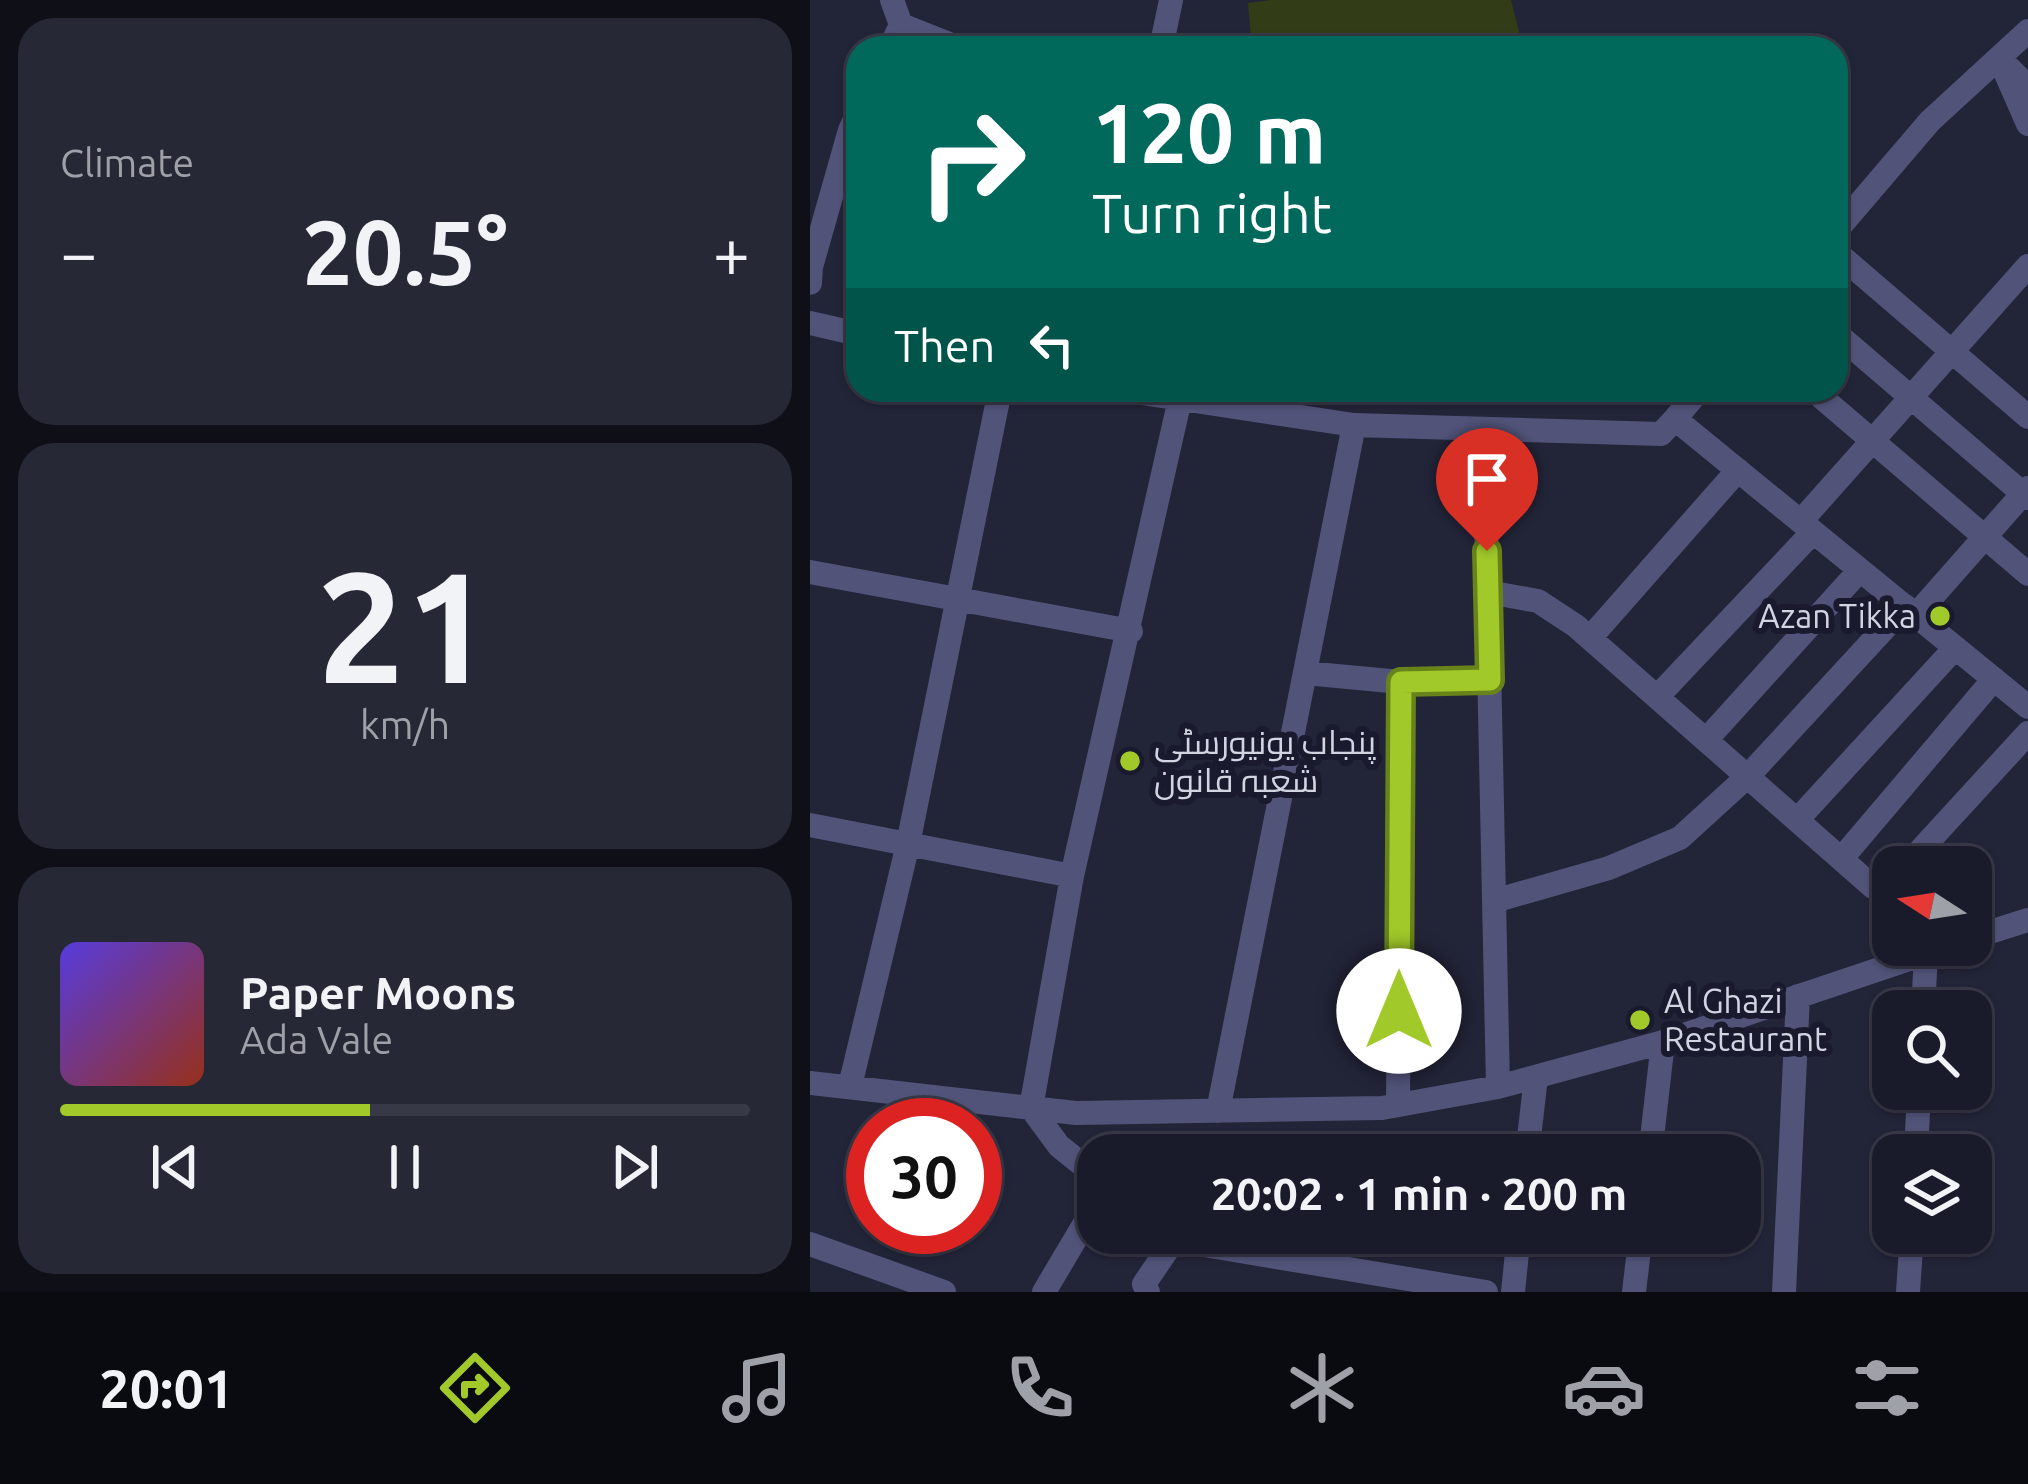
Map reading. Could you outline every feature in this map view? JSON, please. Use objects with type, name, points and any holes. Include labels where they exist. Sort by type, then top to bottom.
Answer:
[{"type":"street","points":[[892,0],[896,36]]},
{"type":"street","points":[[1164,36],[1171,0]]},
{"type":"street","points":[[1848,217],[1930,122],[2028,31]]},
{"type":"street","points":[[1999,58],[2028,87]]},
{"type":"street","points":[[1999,58],[2028,124]]},
{"type":"street","points":[[810,284],[811,267],[846,180]]},
{"type":"street","points":[[1848,262],[2028,417]]},
{"type":"street","points":[[1658,697],[1807,526],[1873,441],[2028,266]]},
{"type":"street","points":[[810,323],[846,331]]},
{"type":"street","points":[[1494,901],[1609,868],[1680,838],[1748,776],[2026,493],[1848,343]]},
{"type":"street","points":[[850,1086],[908,844],[998,402]]},
{"type":"street","points":[[1077,1160],[1059,1146],[1031,1108],[1072,876],[1179,402]]},
{"type":"street","points":[[1200,402],[1354,425],[1660,434],[1689,402]]},
{"type":"street","points":[[1827,402],[2028,574]]},
{"type":"street","points":[[1675,418],[2028,707]]},
{"type":"street","points":[[1218,1111],[1354,425]]},
{"type":"street","points":[[1484,429],[1498,1087]]},
{"type":"street","points":[[1590,638],[1738,470]]},
{"type":"street","points":[[1706,740],[1860,570]]},
{"type":"street","points":[[810,572],[1131,631]]},
{"type":"street","points":[[1488,592],[1538,601],[1590,638],[1872,883]]},
{"type":"street","points":[[1798,819],[1955,648]]},
{"type":"street","points":[[1305,673],[1401,682],[1490,680]]},
{"type":"street","points":[[1842,858],[1994,679]]},
{"type":"street","points":[[1398,1105],[1401,682]]},
{"type":"street","points":[[1924,846],[2028,733]]},
{"type":"street","points":[[810,825],[1072,876]]},
{"type":"street","points":[[1992,931],[2028,920]]},
{"type":"street","points":[[810,1083],[1076,1113],[1398,1105],[1498,1087],[1663,1042],[1887,966]]},
{"type":"street","points":[[1784,1292],[1798,996]]},
{"type":"street","points":[[1652,1134],[1663,1042]]},
{"type":"street","points":[[1529,1134],[1536,1077]]},
{"type":"street","points":[[1044,1292],[1077,1236]]},
{"type":"street","points":[[810,1244],[944,1292]]},
{"type":"street","points":[[1148,1292],[1144,1284],[1160,1254]]},
{"type":"street","points":[[1269,1254],[1471,1291]]},
{"type":"street","points":[[1513,1292],[1517,1254]]},
{"type":"street","points":[[1634,1292],[1639,1254]]},
{"type":"street","points":[[1908,1292],[1911,1254]]},
{"type":"green space","points":[[1511,0],[1520,36],[1251,36],[1248,3]]},
{"type":"place","name":"Azan Tikka","points":[[1940,616]]},
{"type":"place","name":"پنجاب یونیورسٹی شعبہ قانون","points":[[1130,761]]},
{"type":"place","name":"Al Ghazi Restaurant","points":[[1640,1020]]},
{"type":"route","points":[[1399,1011],[1401,682],[1490,680],[1487,551]]}]
